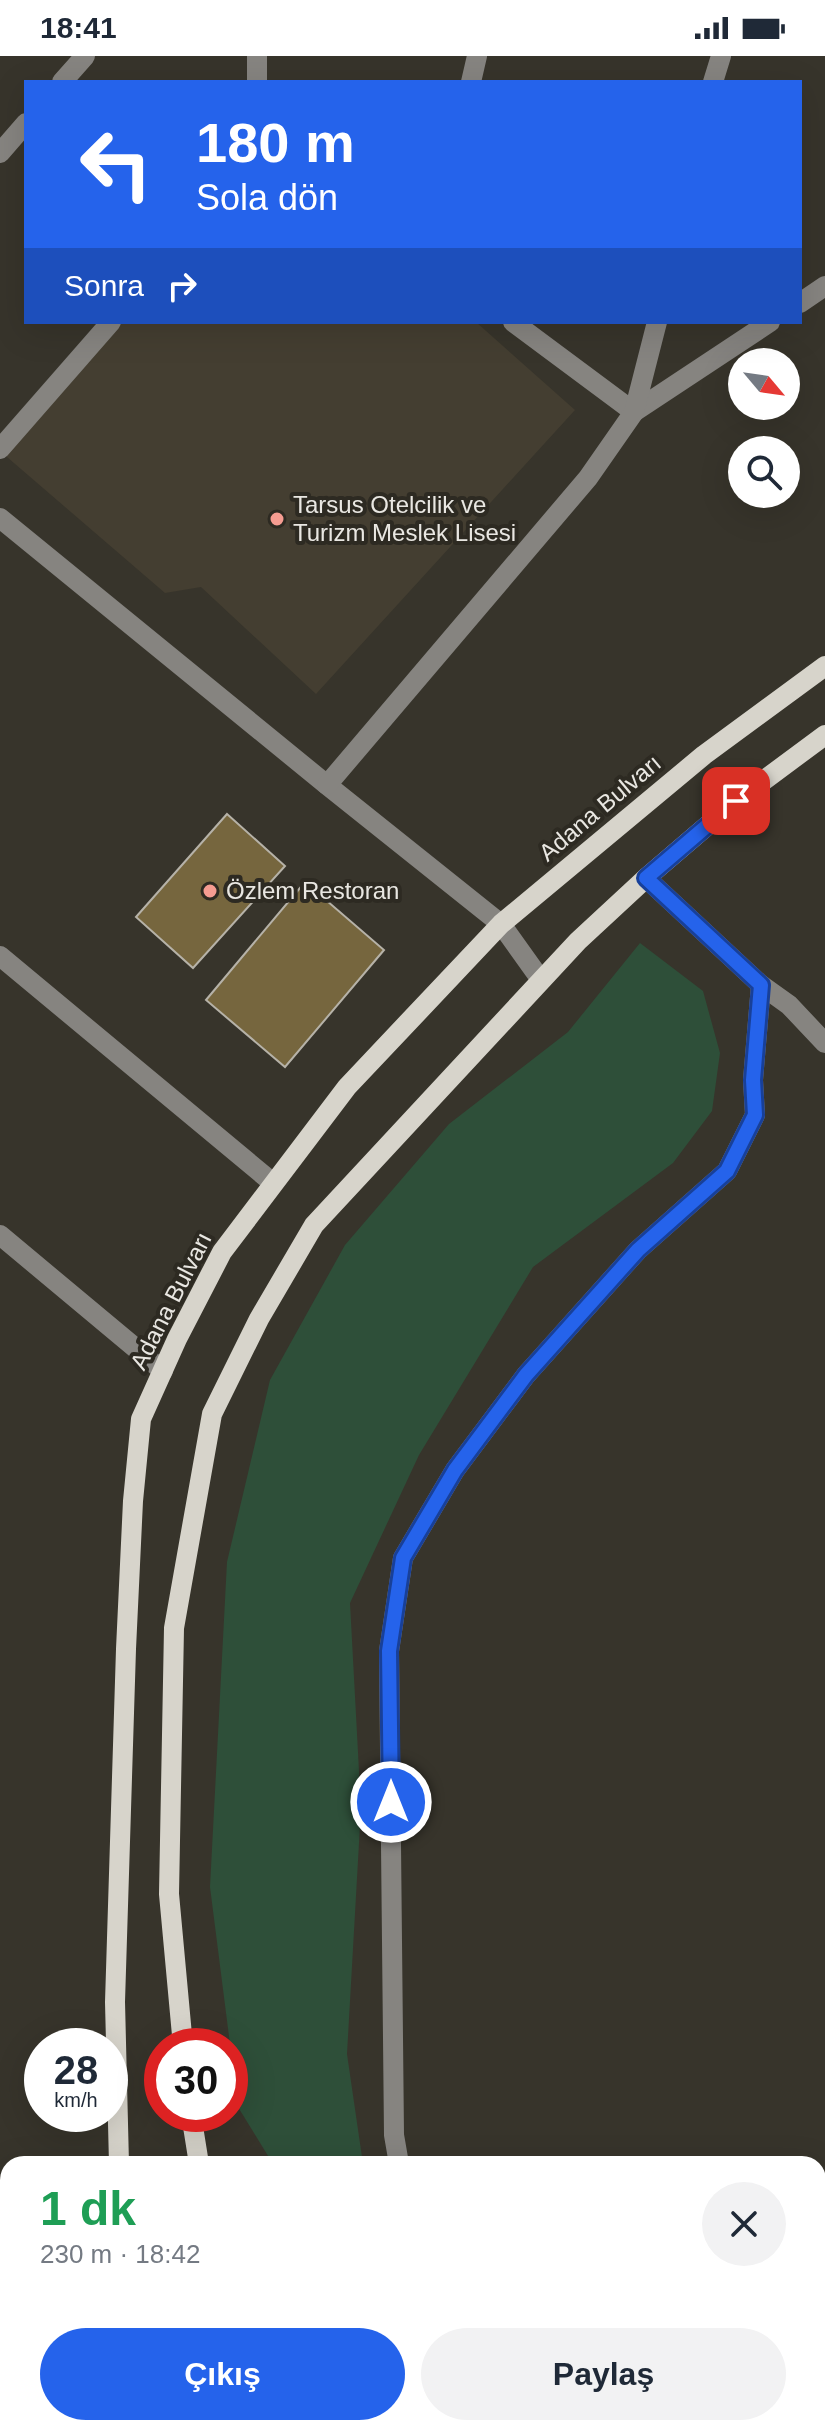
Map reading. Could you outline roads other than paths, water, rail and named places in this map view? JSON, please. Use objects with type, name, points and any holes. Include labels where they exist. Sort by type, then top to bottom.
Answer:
[{"type":"main road","name":"Adana Bulvarı","points":[[119,2156],[115,2002],[133,1501],[141,1419],[163,1371],[222,1252],[347,1087],[501,924],[704,755],[825,666]]},
{"type":"main road","points":[[181,2028],[169,1894],[174,1628],[212,1414],[259,1319],[314,1225],[578,941],[736,801],[825,735]]},
{"type":"main road","points":[[194,2132],[198,2156]]},
{"type":"street","points":[[64,80],[85,56]]},
{"type":"street","points":[[257,56],[257,80]]},
{"type":"street","points":[[471,80],[477,56]]},
{"type":"street","points":[[714,80],[721,56]]},
{"type":"street","points":[[0,153],[24,125]]},
{"type":"street","points":[[802,302],[825,286]]},
{"type":"street","points":[[0,449],[109,324]]},
{"type":"street","points":[[516,324],[634,412]]},
{"type":"street","points":[[327,785],[588,478],[634,412],[656,324]]},
{"type":"street","points":[[634,412],[767,324]]},
{"type":"street","points":[[0,518],[501,924],[541,980]]},
{"type":"street","points":[[646,878],[761,985],[789,1005],[825,1043]]},
{"type":"street","points":[[0,956],[273,1183]]},
{"type":"street","points":[[398,2156],[394,2135],[389,1651],[403,1558],[455,1470],[526,1375],[638,1250],[727,1171],[755,1115],[753,1080],[761,985]]},
{"type":"street","points":[[0,1235],[163,1371]]},
{"type":"place","name":"Tarsus Otelcilik ve Turizm Meslek Lisesi","points":[[277,519]]},
{"type":"place","name":"Özlem Restoran","points":[[210,891]]}]
